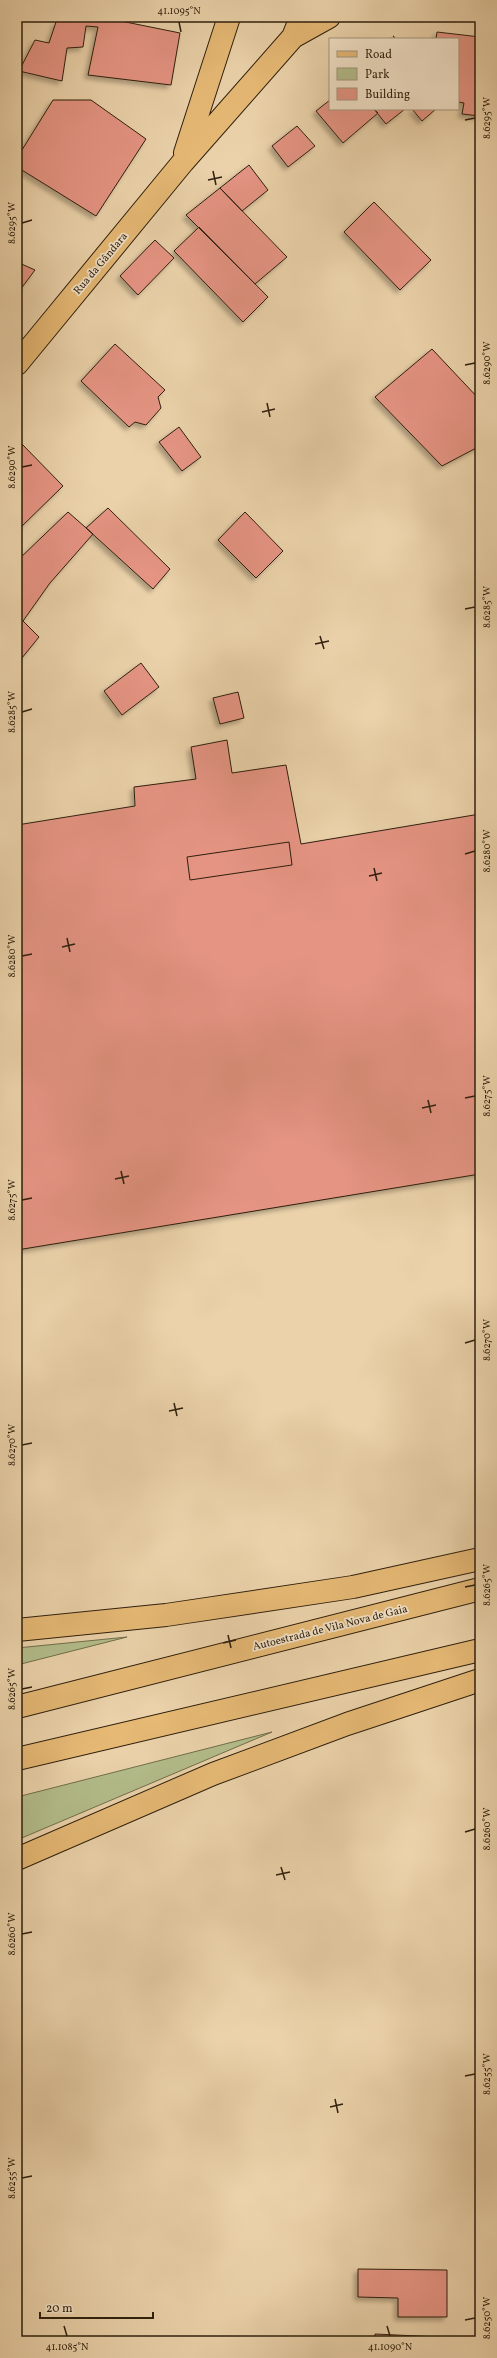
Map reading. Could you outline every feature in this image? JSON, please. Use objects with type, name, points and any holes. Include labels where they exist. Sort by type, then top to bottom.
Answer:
[{"type":"main road","name":"Rua da Gândara","points":[[183,162],[229,17]]},
{"type":"main road","name":"Rua da Gândara","points":[[17,364],[183,162],[293,37],[301,17]]},
{"type":"main road","name":"Rua da Gândara","points":[[293,37],[329,17]]},
{"type":"main road","points":[[17,1630],[166,1614],[345,1588],[480,1559]]},
{"type":"main road","name":"Autoestrada de Vila Nova de Gaia","points":[[17,1707],[480,1589]]},
{"type":"main road","points":[[17,1759],[480,1650]]},
{"type":"main road","points":[[17,1859],[213,1774],[347,1724],[480,1680]]},
{"type":"green space","points":[[127,1637],[17,1665],[17,1648]]},
{"type":"green space","points":[[272,1732],[17,1840],[17,1797]]},
{"type":"building","points":[[81,17],[101,17],[180,33],[171,85],[88,75],[98,27],[86,26],[83,47],[67,48],[62,81],[19,71],[35,40],[49,43],[56,22]]},
{"type":"building","points":[[437,32],[480,37],[480,116],[462,114],[464,103],[459,102],[459,38],[436,38]]},
{"type":"building","points":[[53,100],[91,100],[146,139],[96,216],[17,167],[17,158]]},
{"type":"building","points":[[329,101],[329,110],[375,110],[378,113],[343,143],[316,111]]},
{"type":"building","points":[[375,110],[404,110],[386,124]]},
{"type":"building","points":[[413,110],[435,110],[422,121]]},
{"type":"building","points":[[297,126],[315,146],[288,167],[272,146]]},
{"type":"building","points":[[249,165],[268,190],[242,211],[220,188]]},
{"type":"building","points":[[220,188],[287,257],[255,284],[186,215]]},
{"type":"building","points":[[374,202],[431,260],[400,290],[344,232]]},
{"type":"building","points":[[199,227],[268,297],[243,322],[174,251]]},
{"type":"building","points":[[155,240],[174,258],[138,295],[120,276]]},
{"type":"building","points":[[17,262],[35,270],[17,294]]},
{"type":"building","points":[[115,344],[165,390],[158,397],[161,408],[146,425],[135,422],[129,427],[81,381]]},
{"type":"building","points":[[432,349],[480,400],[480,446],[442,466],[375,397]]},
{"type":"building","points":[[179,427],[201,457],[182,471],[159,442]]},
{"type":"building","points":[[20,442],[63,486],[17,531],[17,445]]},
{"type":"building","points":[[108,508],[170,569],[153,589],[86,528]]},
{"type":"building","points":[[68,512],[93,534],[50,583],[23,621],[39,637],[17,664],[17,561]]},
{"type":"building","points":[[245,512],[283,551],[256,578],[218,540]]},
{"type":"building","points":[[141,663],[159,687],[122,715],[104,691]]},
{"type":"building","points":[[238,692],[244,718],[220,724],[213,698]]},
{"type":"building","points":[[227,740],[232,773],[286,765],[301,844],[480,814],[480,1174],[17,1250],[17,825],[135,806],[134,787],[196,779],[191,747]]},
{"type":"building","points":[[289,842],[292,865],[190,880],[187,857]]},
{"type":"building","points":[[358,2269],[447,2270],[447,2317],[398,2317],[398,2298],[358,2297]]},
{"type":"building","points":[[375,2334],[438,2337],[438,2341],[375,2341]]}]
